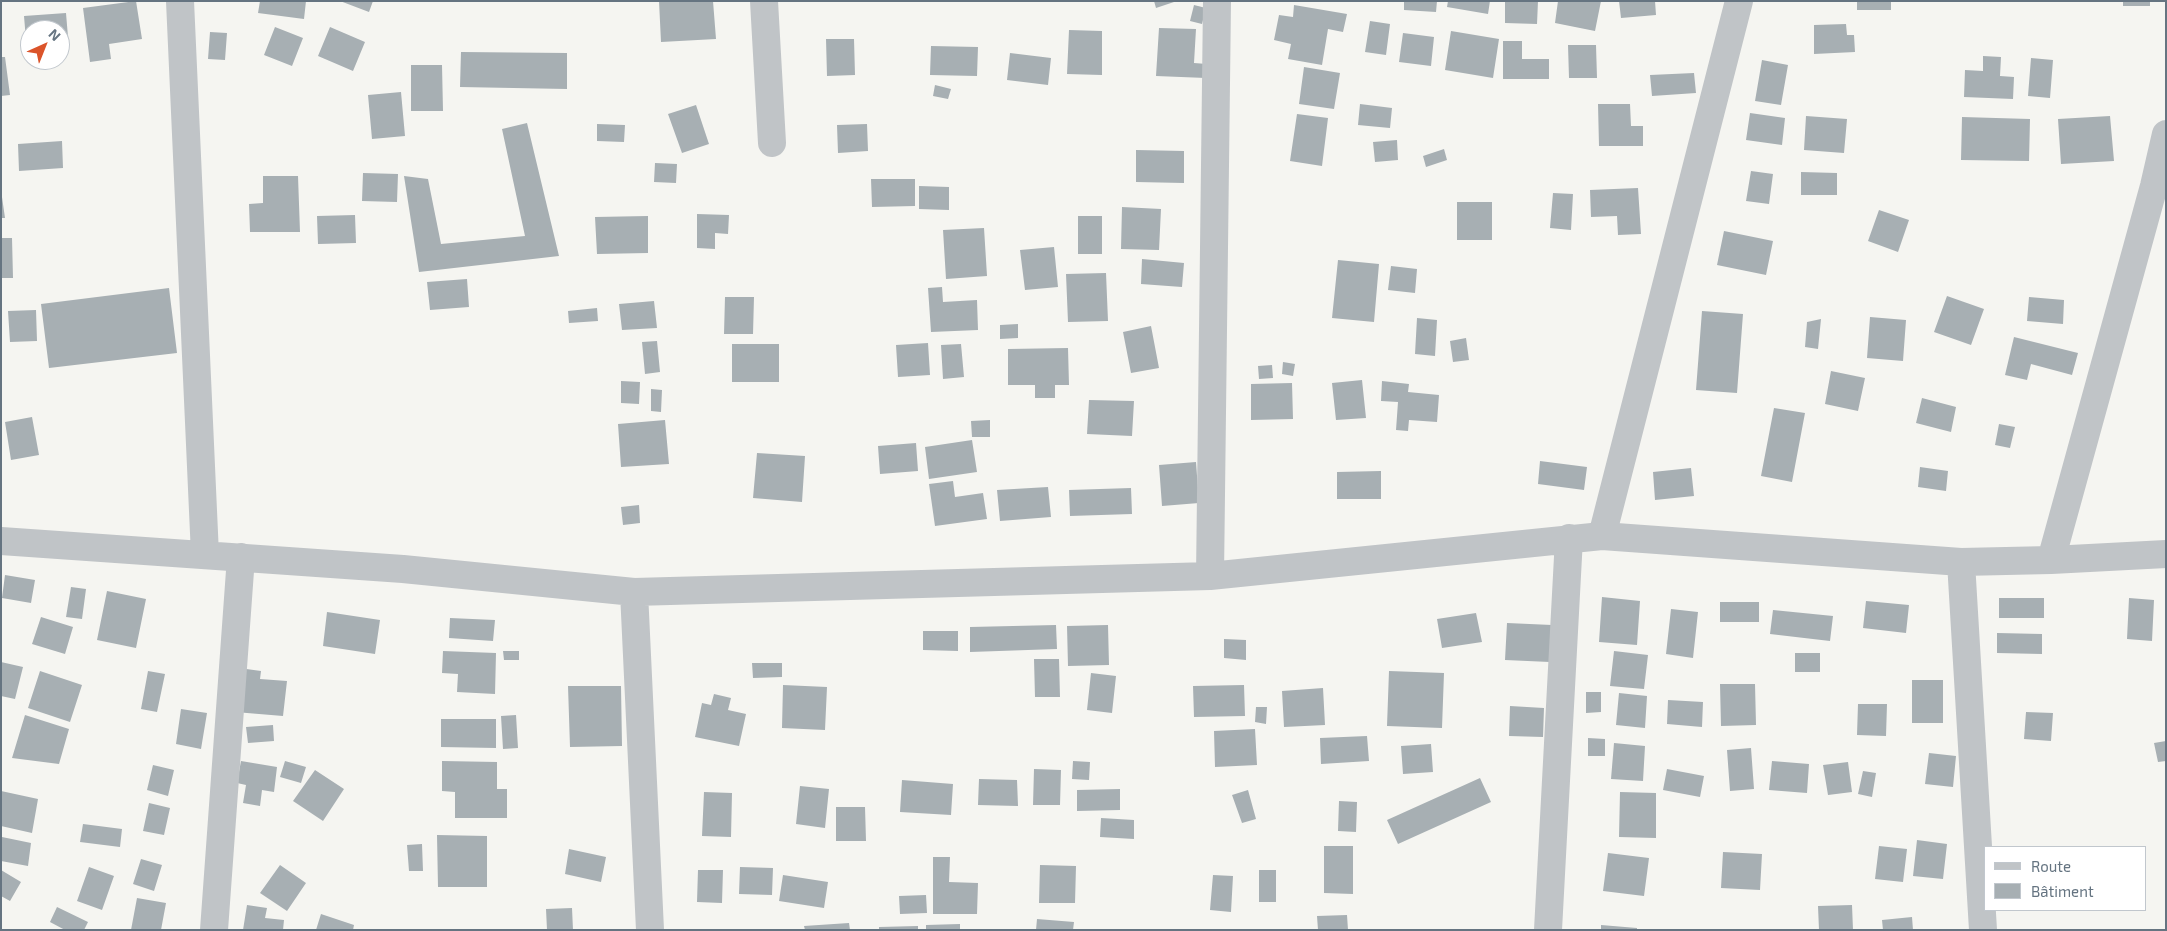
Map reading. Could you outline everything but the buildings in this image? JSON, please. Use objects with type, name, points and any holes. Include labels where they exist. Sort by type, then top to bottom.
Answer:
[{"type":"street","points":[[180,1],[205,555]]},
{"type":"street","points":[[764,1],[772,143]]},
{"type":"street","points":[[1210,576],[1218,1]]},
{"type":"street","points":[[1602,536],[1739,1]]},
{"type":"street","points":[[2051,560],[2154,186],[2166,134]]},
{"type":"street","points":[[1,540],[403,569],[634,592],[1210,576],[1602,536],[1962,562],[2166,554]]},
{"type":"street","points":[[1548,930],[1569,538]]},
{"type":"street","points":[[214,930],[241,557]]},
{"type":"street","points":[[1962,562],[1983,930]]},
{"type":"street","points":[[634,592],[650,930]]}]
